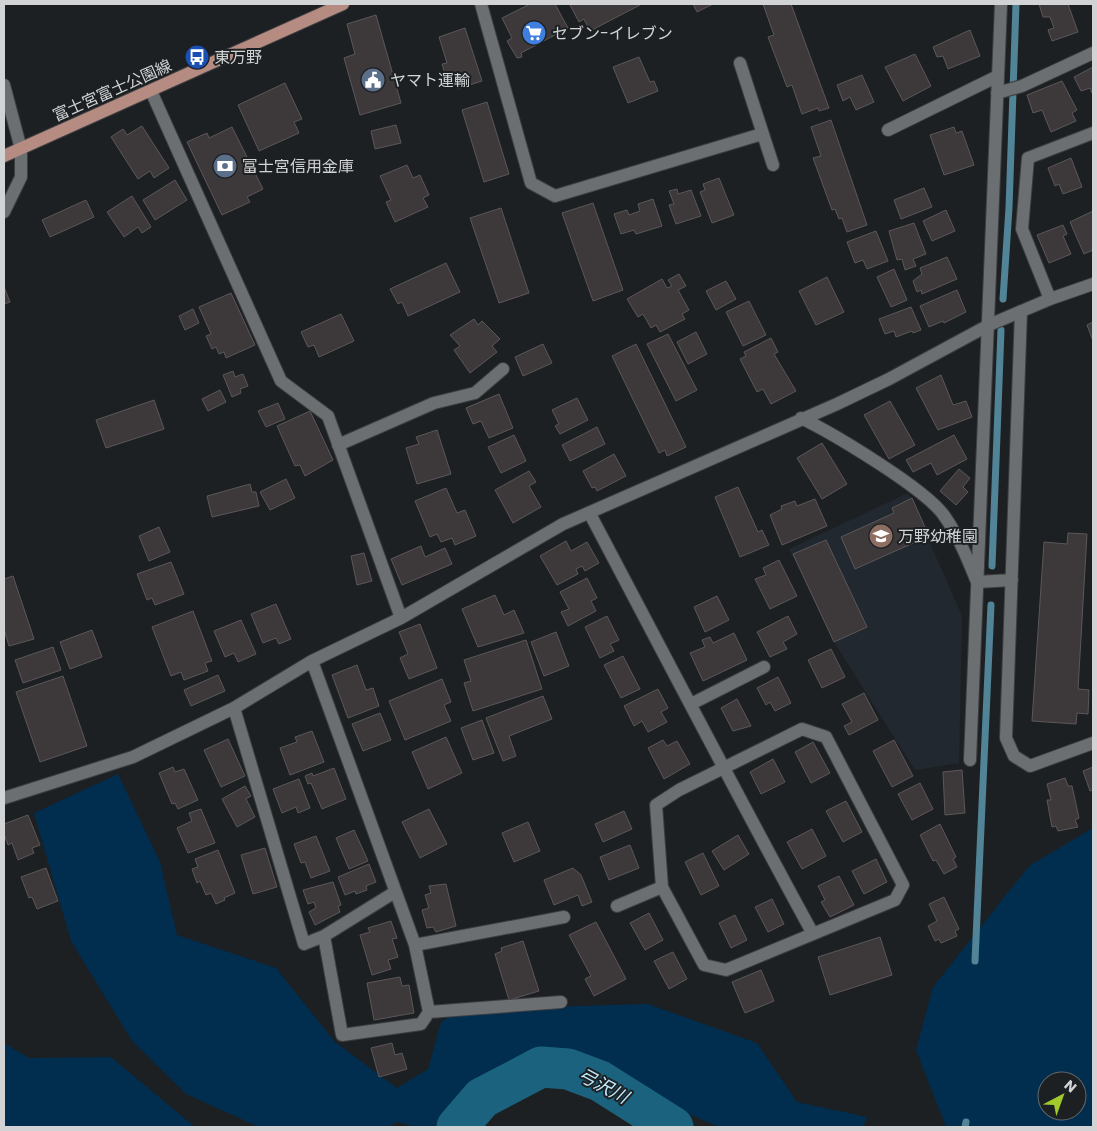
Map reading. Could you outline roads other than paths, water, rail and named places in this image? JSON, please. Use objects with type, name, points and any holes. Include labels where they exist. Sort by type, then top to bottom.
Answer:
[{"type":"main road","name":"富士宮富士公園線","points":[[4,156],[343,4]]},
{"type":"street","points":[[481,4],[532,183],[555,196],[762,134]]},
{"type":"street","points":[[970,760],[1001,4]]},
{"type":"street","points":[[997,93],[1022,86],[1093,53]]},
{"type":"street","points":[[740,63],[773,165]]},
{"type":"street","points":[[888,130],[998,76]]},
{"type":"street","points":[[4,85],[21,148],[21,177],[4,212]]},
{"type":"street","points":[[150,91],[281,381],[328,416],[401,618]]},
{"type":"street","points":[[1050,299],[1022,229],[1028,158],[1093,133]]},
{"type":"street","points":[[4,798],[133,757],[234,708],[312,661],[401,618],[563,524],[590,514],[889,379],[989,325],[1050,299],[1093,284]]},
{"type":"street","points":[[1021,311],[1006,738],[1014,756],[1030,766],[1093,743]]},
{"type":"street","points":[[338,445],[434,403],[476,393],[503,369]]},
{"type":"street","points":[[801,418],[820,427],[915,489],[944,515],[964,550],[977,582]]},
{"type":"street","points":[[590,514],[691,704],[722,769],[813,934]]},
{"type":"street","points":[[977,582],[1012,580]]},
{"type":"street","points":[[312,661],[415,945],[429,1012],[421,1024],[342,1035],[324,936]]},
{"type":"street","points":[[691,704],[764,667]]},
{"type":"street","points":[[234,708],[304,944],[324,936],[395,892]]},
{"type":"street","points":[[802,729],[826,736],[903,885],[895,900],[726,970],[704,966],[662,887],[656,805],[679,790],[802,729]]},
{"type":"street","points":[[617,906],[662,887]]},
{"type":"street","points":[[415,945],[564,917]]},
{"type":"street","points":[[429,1012],[561,1002]]},
{"type":"waterway","points":[[1003,299],[1009,208],[1016,4]]},
{"type":"waterway","points":[[992,566],[1001,330]]},
{"type":"waterway","points":[[975,961],[991,605]]},
{"type":"waterway","name":"弓沢川","points":[[457,1127],[482,1098],[541,1067],[568,1069],[600,1081],[673,1127]]},
{"type":"waterway","points":[[965,1127],[966,1122]]},
{"type":"place","name":"セブン-イレブン","points":[[534,33]]},
{"type":"place","name":"東万野","points":[[197,57]]},
{"type":"place","name":"ヤマト運輸","points":[[373,80]]},
{"type":"place","name":"富士宮信用金庫","points":[[225,166]]},
{"type":"place","name":"万野幼稚園","points":[[881,536]]}]
